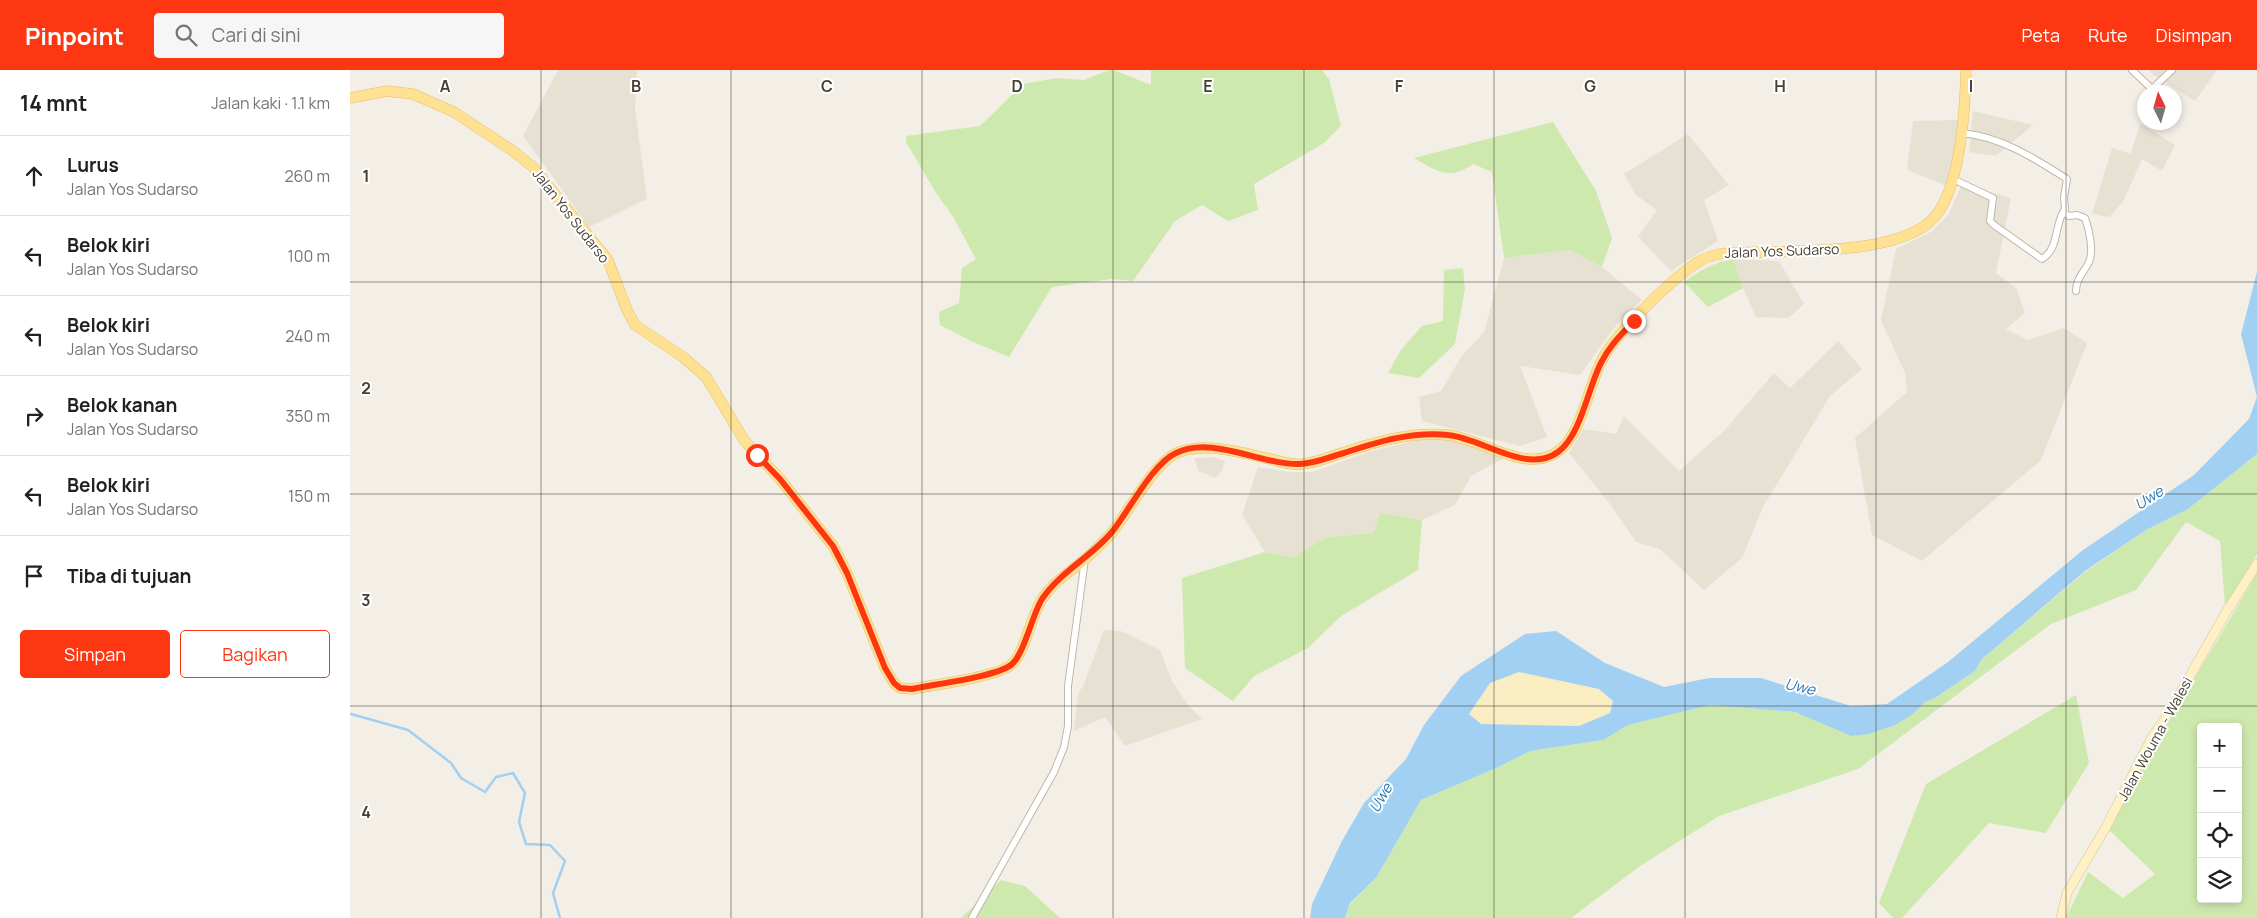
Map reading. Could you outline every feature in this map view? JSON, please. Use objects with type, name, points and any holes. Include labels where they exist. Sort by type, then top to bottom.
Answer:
[{"type":"main road","name":"Jalan Yos Sudarso","points":[[350,98],[387,91],[413,94],[454,112],[513,152],[544,180],[608,260],[627,310],[635,324],[684,357],[706,377],[744,440],[780,479],[833,546],[847,573],[885,668],[894,683],[900,688],[912,689],[997,673],[1010,666],[1018,655],[1041,601],[1055,582],[1085,559],[1111,533],[1162,464],[1175,453],[1199,448],[1225,450],[1300,464],[1381,441],[1410,436],[1447,435],[1467,438],[1530,460],[1550,456],[1558,452],[1571,435],[1601,361],[1612,344],[1657,297],[1694,264],[1708,256],[1719,254],[1815,251],[1868,245],[1905,235],[1931,221],[1944,204],[1953,179],[1961,133],[1966,70]]},
{"type":"street","points":[[2132,70],[2152,89],[2172,70]]},
{"type":"street","points":[[1953,179],[1992,198],[1990,221],[2042,259],[2049,254],[2055,240],[2060,216],[2065,209],[2064,198],[2067,179],[2012,146],[1978,134],[1961,133]]},
{"type":"street","points":[[2063,212],[2069,216],[2076,215],[2085,218],[2089,237],[2090,260],[2079,279],[2076,291]]},
{"type":"street","points":[[972,918],[1054,772],[1064,747],[1068,726],[1068,686],[1085,559]]},
{"type":"street","name":"Jalan Wouma - Walesi","points":[[2061,918],[2068,894],[2106,827],[2151,739],[2172,708],[2225,614],[2257,564]]},
{"type":"shaded area","points":[[558,70],[637,70],[635,108],[647,199],[589,227],[523,136]]},
{"type":"shaded area","points":[[2149,70],[2217,70],[2195,101],[2182,93],[2182,85],[2170,85]]},
{"type":"shaded area","points":[[1973,111],[2033,125],[1996,156],[1969,152]]},
{"type":"shaded area","points":[[1958,120],[1954,155],[1947,186],[1907,170],[1913,121]]},
{"type":"shaded area","points":[[2138,130],[2151,130],[2175,145],[2162,171],[2142,159],[2124,200],[2109,217],[2092,214],[2112,148],[2131,154]]},
{"type":"shaded area","points":[[1688,134],[1729,185],[1704,200],[1718,241],[1671,271],[1638,237],[1657,210],[1636,195],[1624,174]]},
{"type":"shaded area","points":[[1962,184],[2011,198],[1996,273],[2016,288],[2025,313],[2006,329],[2028,340],[2064,328],[2087,343],[2041,460],[1922,561],[1872,535],[1855,438],[1907,392],[1905,373],[1881,320],[1896,249],[1931,232],[1949,214]]},
{"type":"shaded area","points":[[1570,250],[1602,267],[1642,300],[1625,315],[1610,333],[1580,375],[1520,366],[1547,437],[1520,446],[1422,421],[1419,397],[1441,391],[1461,357],[1484,332],[1504,258]]},
{"type":"shaded area","points":[[1733,259],[1779,261],[1804,304],[1789,318],[1756,317]]},
{"type":"shaded area","points":[[1838,341],[1862,369],[1830,396],[1763,507],[1742,558],[1704,590],[1660,549],[1636,542],[1610,504],[1569,453],[1583,429],[1616,434],[1624,416],[1679,471],[1724,431],[1774,373],[1790,388]]},
{"type":"shaded area","points":[[1422,439],[1465,442],[1504,458],[1471,476],[1455,505],[1422,520],[1380,513],[1373,533],[1327,537],[1293,557],[1265,552],[1242,515],[1258,467],[1289,472],[1312,472],[1372,451]]},
{"type":"shaded area","points":[[1213,457],[1225,461],[1222,470],[1215,478],[1198,471],[1194,458]]},
{"type":"shaded area","points":[[1104,630],[1121,631],[1160,650],[1172,681],[1188,705],[1202,719],[1125,746],[1105,717],[1074,731],[1078,694],[1084,684]]},
{"type":"green space","points":[[1109,70],[1114,70],[1151,85],[1151,70],[1322,70],[1329,79],[1341,126],[1324,143],[1254,184],[1258,210],[1228,221],[1202,205],[1175,221],[1133,281],[1111,279],[1052,287],[1009,357],[973,342],[940,325],[939,312],[959,303],[962,268],[976,259],[952,215],[936,193],[906,142],[906,136],[980,126],[1023,84],[1057,78],[1084,80]]},
{"type":"green space","points":[[1553,122],[1596,191],[1612,238],[1602,267],[1570,250],[1504,258],[1492,172],[1473,164],[1457,172],[1443,172],[1429,167],[1414,158]]},
{"type":"green space","points":[[1733,259],[1743,288],[1708,307],[1684,282],[1707,268]]},
{"type":"green space","points":[[1463,268],[1465,289],[1455,344],[1419,378],[1388,373],[1401,350],[1422,326],[1443,321],[1444,270]]},
{"type":"green space","points":[[2257,454],[2257,554],[2225,606],[2220,541],[2186,522],[2136,590],[2051,624],[1858,769],[1719,816],[1640,866],[1571,918],[1345,918],[1350,904],[1376,878],[1421,800],[1494,769],[1530,751],[1603,740],[1628,725],[1710,705],[1795,712],[1851,736],[1913,714],[1925,702],[1935,698],[1975,671],[1981,660],[2085,572],[2146,530],[2188,509]]},
{"type":"green space","points":[[1380,513],[1422,520],[1418,570],[1341,616],[1308,648],[1254,676],[1233,701],[1185,668],[1182,578],[1265,552],[1293,557],[1327,537],[1373,533]]},
{"type":"green space","points":[[2257,573],[2257,918],[2066,918],[2088,872],[2123,898],[2155,874],[2109,830],[2130,788]]},
{"type":"green space","points":[[2076,695],[2089,763],[2046,833],[1989,823],[1902,918],[1893,918],[1879,903],[1926,784]]},
{"type":"green space","points":[[1001,880],[1025,886],[1060,918],[961,918]]},
{"type":"sand","points":[[1519,672],[1599,689],[1613,701],[1609,713],[1579,726],[1481,724],[1469,714],[1490,683]]},
{"type":"water","points":[[2257,272],[2257,397],[2241,334]]},
{"type":"water","name":"Uwe","points":[[2257,397],[2257,454],[2188,509],[2146,530],[2085,571],[1981,660],[1975,671],[1935,698],[1925,702],[1913,714],[1895,725],[1869,734],[1851,736],[1795,712],[1710,705],[1628,725],[1603,740],[1530,751],[1494,769],[1421,800],[1376,878],[1350,903],[1345,918],[1310,918],[1312,904],[1342,841],[1364,803],[1406,759],[1424,725],[1461,676],[1525,634],[1556,631],[1605,663],[1664,687],[1709,678],[1761,678],[1851,706],[1887,704],[1948,662],[2083,550],[2194,475],[2249,419]],"holes":[[[1519,672],[1599,689],[1613,701],[1610,713],[1579,726],[1481,724],[1469,714],[1490,683]]]},
{"type":"waterway","points":[[351,714],[408,730],[451,763],[461,778],[485,792],[496,777],[513,773],[525,793],[519,822],[526,844],[550,845],[565,861],[553,893],[560,918]]},
{"type":"route","points":[[757,455],[780,479],[833,546],[847,573],[885,668],[894,683],[900,688],[912,689],[997,673],[1014,663],[1034,614],[1051,586],[1085,559],[1111,533],[1152,476],[1175,453],[1199,448],[1225,450],[1291,464],[1300,464],[1313,462],[1381,441],[1402,437],[1447,435],[1467,438],[1520,458],[1540,459],[1558,452],[1567,442],[1575,428],[1601,361],[1612,344],[1634,321]]}]
